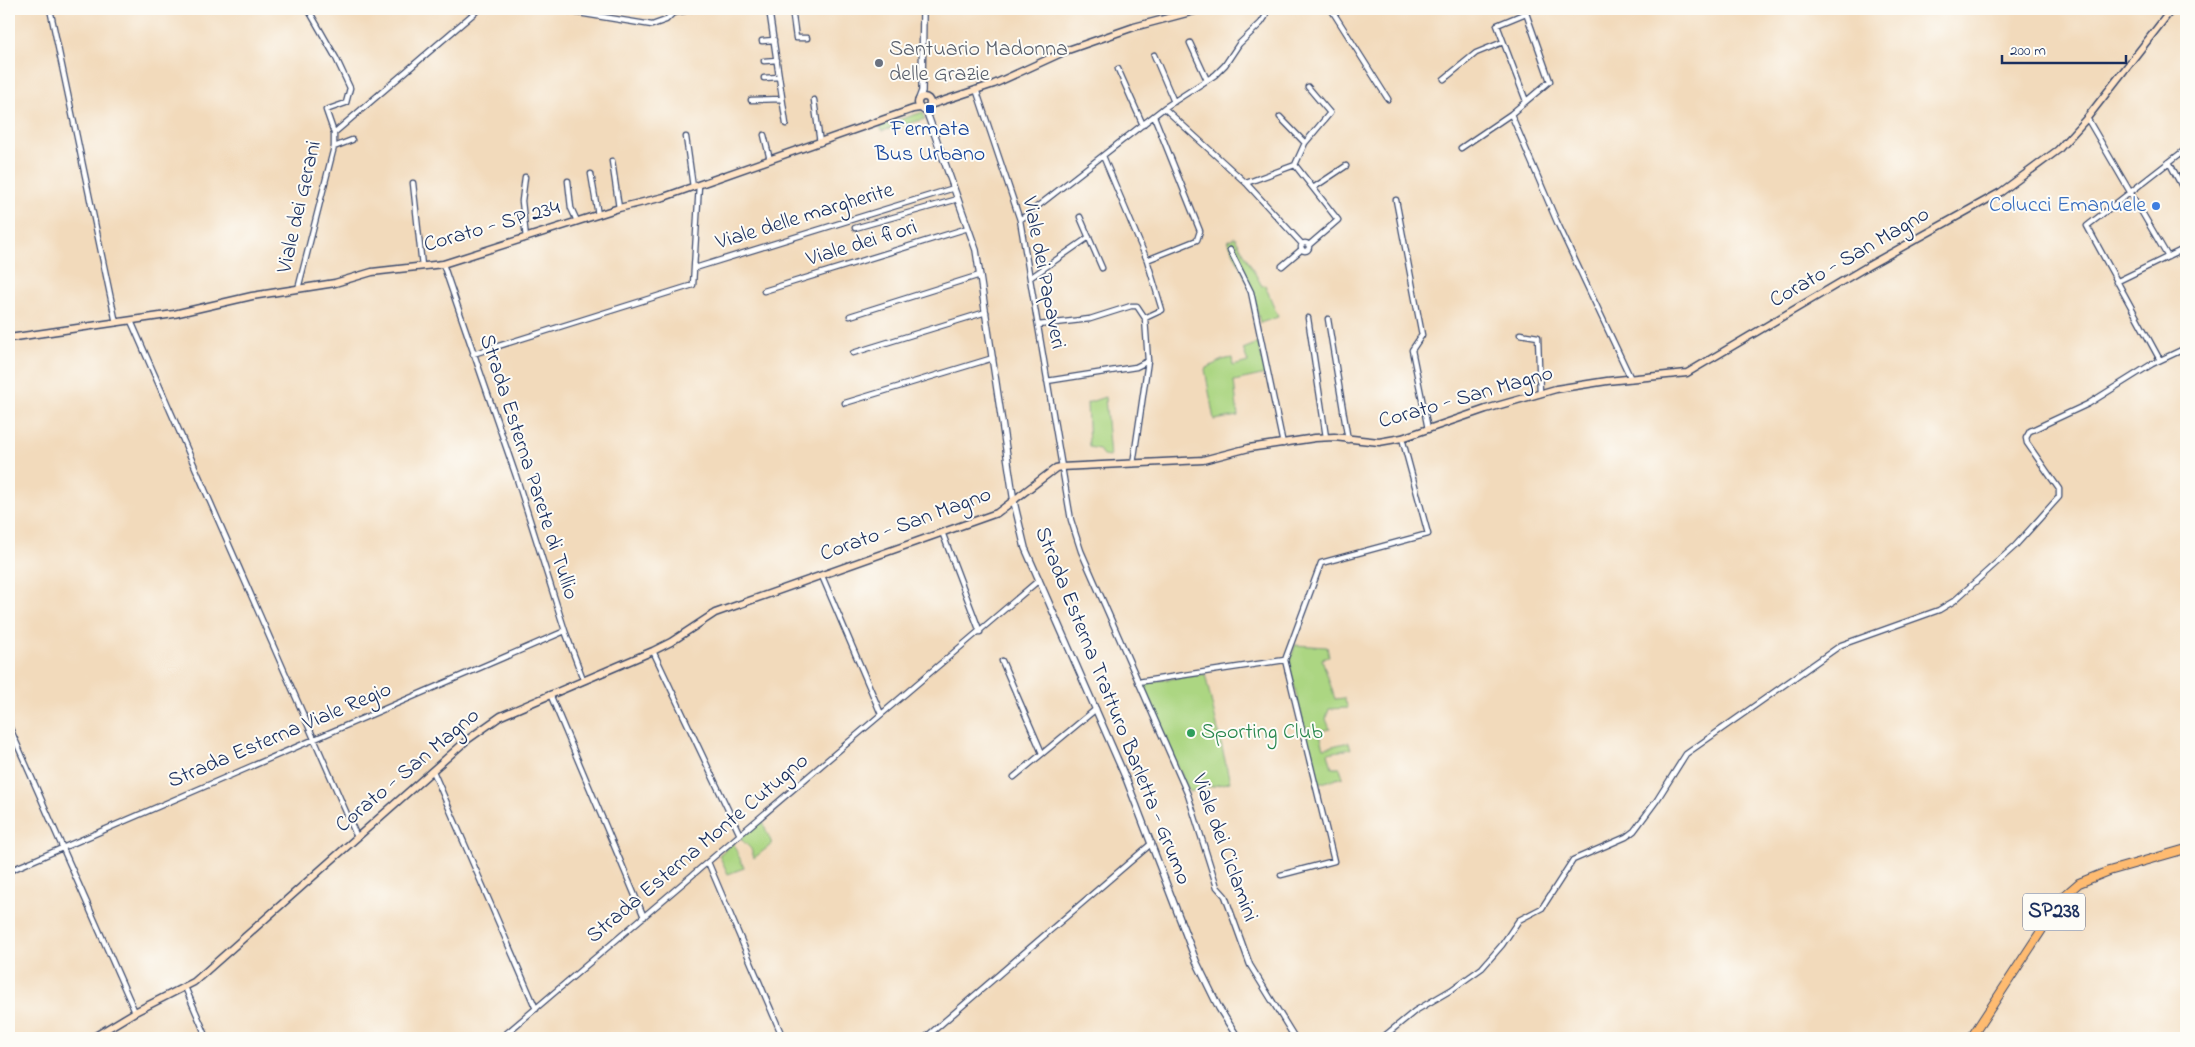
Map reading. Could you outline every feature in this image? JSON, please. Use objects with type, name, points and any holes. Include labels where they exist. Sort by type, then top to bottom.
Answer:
[{"type":"main road","points":[[923,104],[994,84],[1078,47],[1134,27],[1202,9]]},
{"type":"main road","name":"Corato - San Magno","points":[[92,1038],[135,1012],[194,982],[467,740],[501,716],[653,651],[671,642],[716,613],[997,513],[1061,467],[1203,460],[1249,448],[1326,438],[1379,442],[1402,438],[1540,394],[1590,384],[1687,373],[1868,266],[2001,192],[2058,150],[2087,118],[2172,9]]},
{"type":"main road","name":"Corato - SP 234","points":[[9,338],[132,321],[252,296],[335,283],[372,272],[443,264],[619,208],[664,197],[820,143],[923,104]]},
{"type":"main road","name":"SP238","points":[[1970,1038],[2064,896],[2079,883],[2109,871],[2186,849]]},
{"type":"street","points":[[50,9],[116,323]]},
{"type":"street","name":"Viale dei Gerani","points":[[298,289],[334,147],[334,133],[326,110],[346,103],[350,88],[336,58],[308,9]]},
{"type":"street","points":[[334,133],[479,9]]},
{"type":"street","points":[[554,9],[652,25],[666,20],[673,13],[694,9]]},
{"type":"street","points":[[588,9],[590,15]]},
{"type":"street","points":[[769,9],[786,124]]},
{"type":"street","points":[[792,9],[796,38],[807,38]]},
{"type":"street","name":"Strada Esterna Tratturo Barletta - Grumo","points":[[923,9],[923,104],[976,250],[1014,502],[1025,548],[1096,709],[1152,843],[1196,961],[1219,1008],[1238,1038]]},
{"type":"street","points":[[1020,220],[1164,108],[1220,70],[1239,44],[1265,17],[1267,9]]},
{"type":"street","points":[[1332,9],[1388,100]]},
{"type":"street","points":[[1461,148],[1511,114],[1550,81],[1526,13],[1497,25],[1526,101]]},
{"type":"street","points":[[762,42],[774,40]]},
{"type":"street","points":[[1444,79],[1476,53],[1503,42]]},
{"type":"street","points":[[1190,43],[1207,80]]},
{"type":"street","points":[[1154,55],[1174,102]]},
{"type":"street","points":[[764,61],[777,60]]},
{"type":"street","points":[[1118,69],[1143,125]]},
{"type":"street","points":[[764,78],[779,77]]},
{"type":"street","points":[[1246,183],[1295,165],[1305,143],[1330,113],[1308,87]]},
{"type":"street","name":"Viale dei Papaveri","points":[[976,89],[1020,220],[1061,467]]},
{"type":"street","points":[[751,100],[782,99]]},
{"type":"street","points":[[814,100],[820,143]]},
{"type":"street","points":[[1164,108],[1246,183],[1307,250],[1309,245],[1338,220],[1295,165]]},
{"type":"street","points":[[1511,114],[1557,222],[1631,379]]},
{"type":"street","points":[[1147,260],[1197,240],[1200,231],[1154,116]]},
{"type":"street","points":[[1280,117],[1305,143]]},
{"type":"street","points":[[2087,118],[2168,257]]},
{"type":"street","points":[[764,135],[770,160]]},
{"type":"street","points":[[473,354],[693,285],[696,186],[686,137]]},
{"type":"street","points":[[334,147],[352,140]]},
{"type":"street","points":[[2160,360],[2087,226],[2186,149]]},
{"type":"street","points":[[1103,156],[1147,260],[1162,310],[1144,318]]},
{"type":"street","points":[[612,161],[619,208]]},
{"type":"street","points":[[2169,162],[2186,194]]},
{"type":"street","points":[[1313,188],[1346,166]]},
{"type":"street","points":[[591,174],[598,215]]},
{"type":"street","points":[[525,177],[522,201],[526,238]]},
{"type":"street","points":[[568,181],[571,208],[577,221]]},
{"type":"street","points":[[413,183],[422,266]]},
{"type":"street","name":"Viale delle margherite","points":[[695,268],[954,188]]},
{"type":"street","points":[[855,228],[958,199]]},
{"type":"street","points":[[1396,200],[1422,335],[1412,350],[1428,429]]},
{"type":"street","points":[[1080,217],[1102,268]]},
{"type":"street","name":"Viale dei fiori","points":[[764,291],[968,228]]},
{"type":"street","points":[[1030,278],[1088,237]]},
{"type":"street","points":[[1282,266],[1302,246]]},
{"type":"street","points":[[2116,282],[2186,248]]},
{"type":"street","points":[[1230,250],[1252,292],[1283,444]]},
{"type":"street","name":"Strada Esterna Parete di Tullio","points":[[443,264],[516,476],[565,631],[584,679]]},
{"type":"street","points":[[850,316],[980,275]]},
{"type":"street","points":[[1038,325],[1090,318],[1137,306],[1144,318],[1148,361],[1133,464]]},
{"type":"street","points":[[853,353],[986,312]]},
{"type":"street","points":[[1308,318],[1326,438]]},
{"type":"street","points":[[1328,320],[1348,440]]},
{"type":"street","points":[[132,321],[313,740],[357,837]]},
{"type":"street","points":[[1520,334],[1538,337],[1540,394]]},
{"type":"street","points":[[1382,1038],[1415,1011],[1451,990],[1482,968],[1496,953],[1519,920],[1542,908],[1573,860],[1626,837],[1634,831],[1657,800],[1686,754],[1841,645],[1939,610],[1954,601],[2015,546],[2059,497],[2059,489],[2027,443],[2026,438],[2030,431],[2088,404],[2160,360],[2186,348]]},
{"type":"street","points":[[844,403],[992,358]]},
{"type":"street","points":[[1047,381],[1136,367],[1148,361]]},
{"type":"street","points":[[1281,875],[1334,861],[1286,660],[1321,563],[1428,534],[1402,438]]},
{"type":"street","name":"Viale dei Ciclamini","points":[[1061,467],[1071,520],[1081,551],[1188,794],[1218,887],[1225,896],[1250,965],[1295,1038]]},
{"type":"street","points":[[942,532],[980,632]]},
{"type":"street","points":[[822,576],[881,714]]},
{"type":"street","name":"Strada Esterna Monte Cutugno","points":[[501,1038],[1039,580]]},
{"type":"street","name":"Strada Esterna Viale Regio","points":[[9,871],[565,631]]},
{"type":"street","points":[[653,651],[740,835]]},
{"type":"street","points":[[1138,682],[1286,660]]},
{"type":"street","points":[[1002,661],[1042,753]]},
{"type":"street","points":[[550,694],[644,917]]},
{"type":"street","points":[[1014,777],[1096,709]]},
{"type":"street","points":[[9,726],[135,1012]]},
{"type":"street","points":[[433,771],[536,1009]]},
{"type":"street","points":[[924,1038],[1152,843]]},
{"type":"street","points":[[708,862],[783,1038]]},
{"type":"street","points":[[185,986],[207,1038]]},
{"type":"green space","points":[[923,112],[925,119],[882,131],[880,126]]},
{"type":"green space","points":[[1235,237],[1262,286],[1265,285],[1278,317],[1260,323],[1252,291],[1228,241]]},
{"type":"green space","points":[[1258,343],[1266,374],[1234,381],[1238,416],[1214,420],[1205,369],[1222,360],[1232,358],[1233,366],[1248,362],[1243,349]]},
{"type":"green space","points":[[1105,397],[1110,457],[1103,456],[1099,449],[1089,447],[1087,403]]},
{"type":"green space","points":[[1295,645],[1327,647],[1329,657],[1322,659],[1335,699],[1344,698],[1348,708],[1329,709],[1326,719],[1330,729],[1319,731],[1324,748],[1349,742],[1351,749],[1328,753],[1332,768],[1340,768],[1343,777],[1318,784],[1289,665]]},
{"type":"green space","name":"Sporting Club","points":[[1205,674],[1230,782],[1189,792],[1141,683]]},
{"type":"green space","points":[[761,818],[772,844],[754,858],[751,849],[739,837]]},
{"type":"green space","points":[[733,843],[744,868],[728,874],[719,855]]},
{"type":"place","name":"Santuario Madonna delle Grazie","points":[[879,63]]},
{"type":"place","name":"Fermata Bus Urbano","points":[[930,109]]},
{"type":"place","name":"Colucci Emanuele","points":[[2156,206]]},
{"type":"place","name":"Sporting Club","points":[[1191,733]]}]
